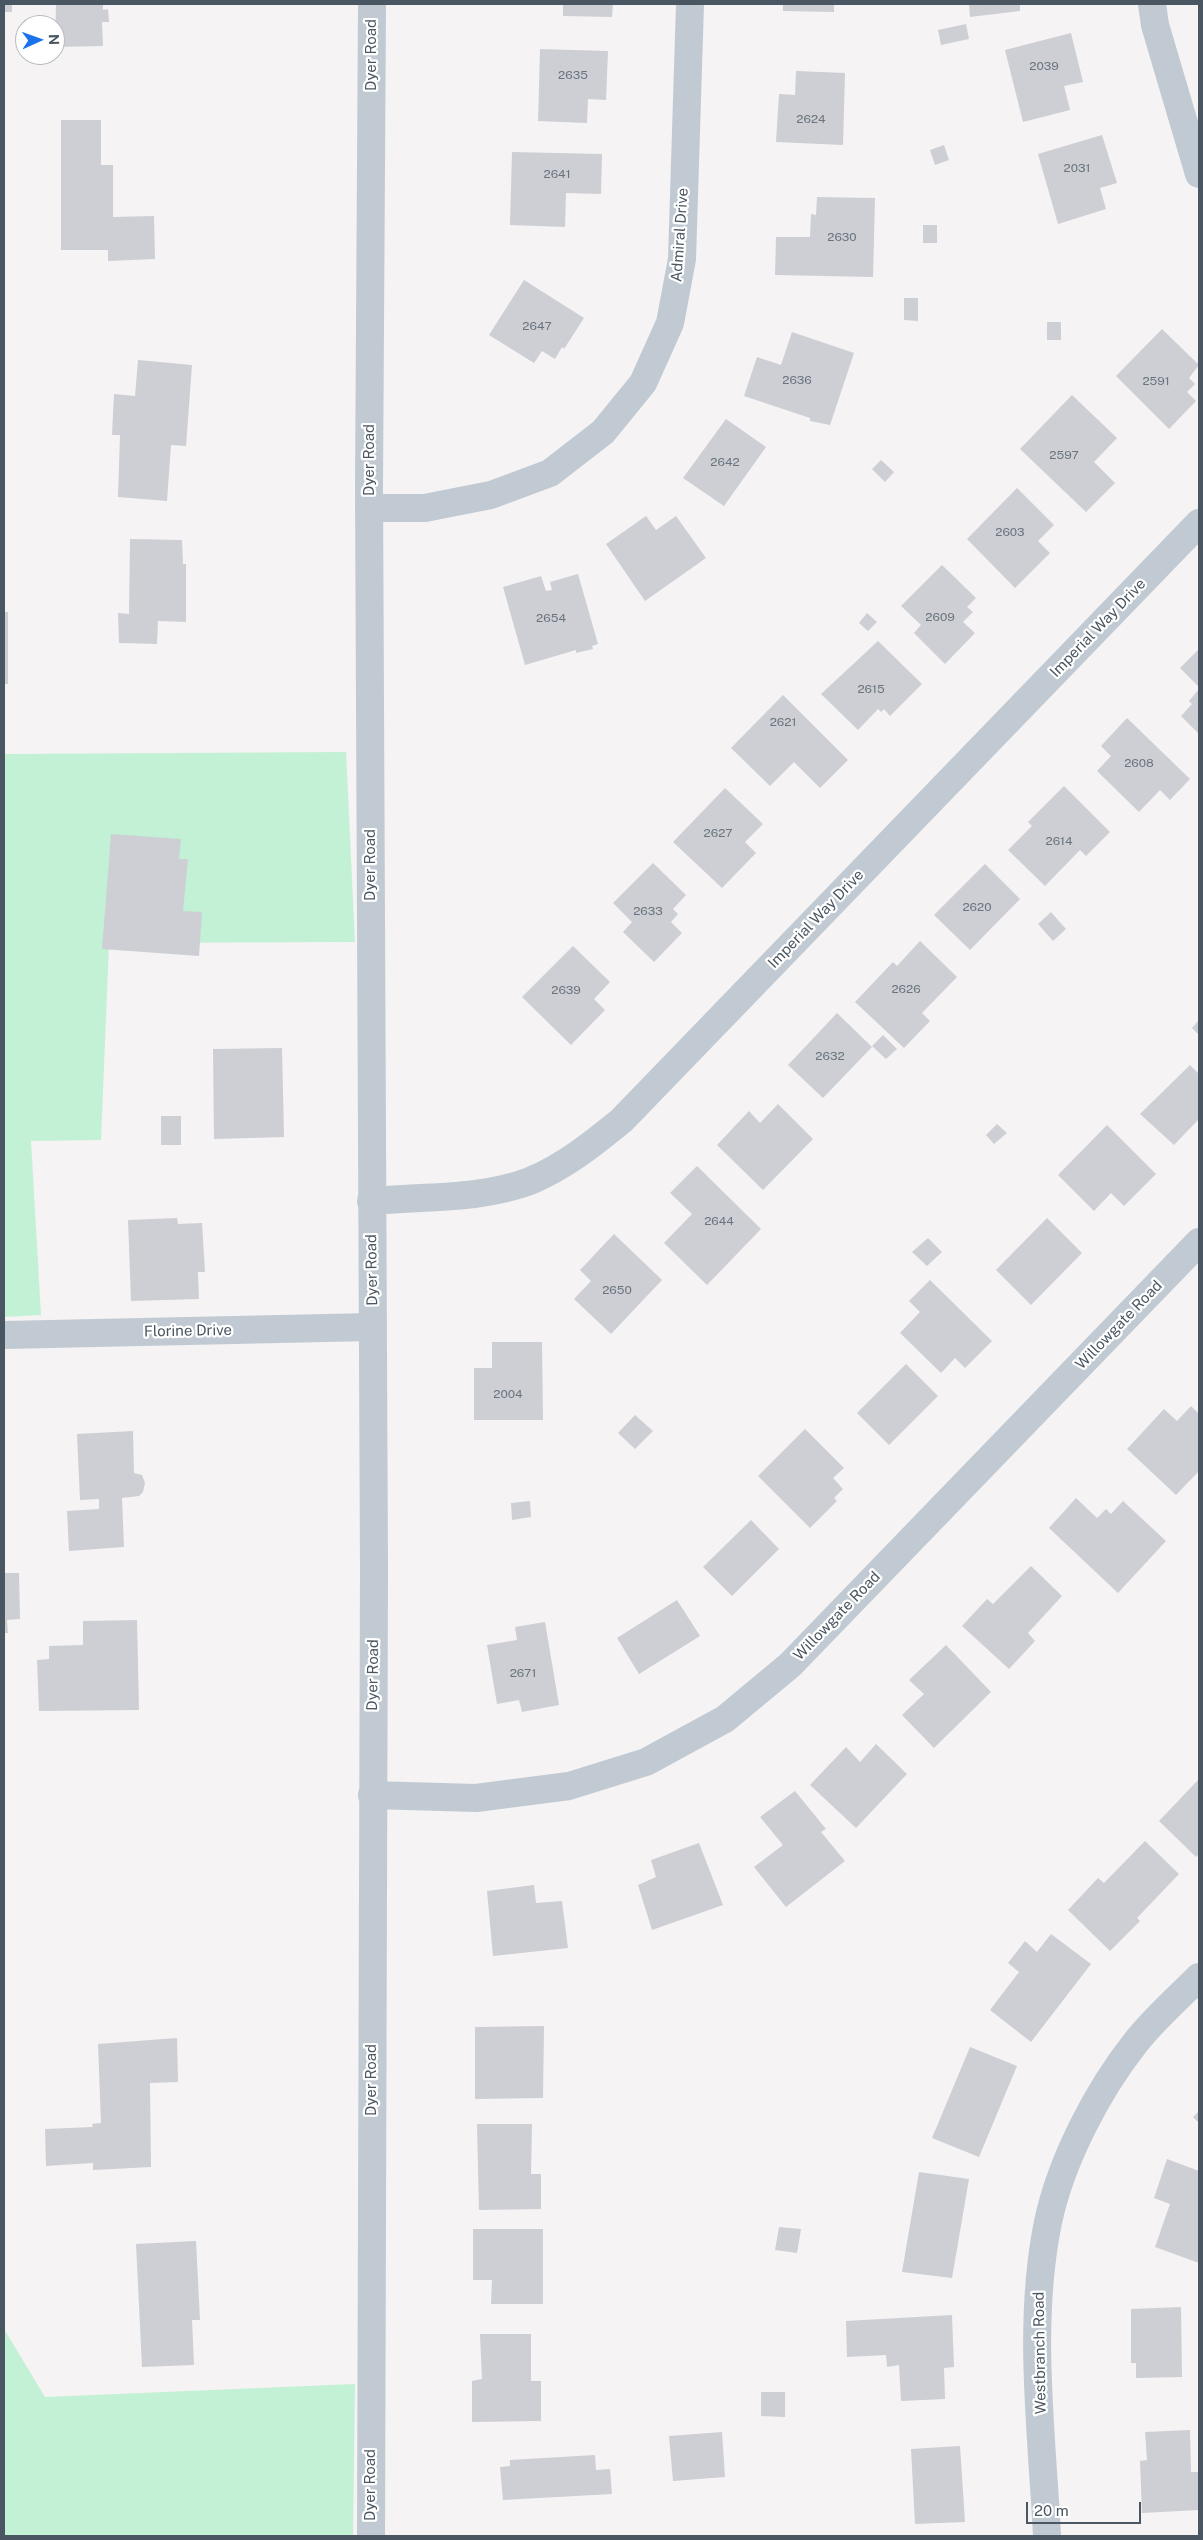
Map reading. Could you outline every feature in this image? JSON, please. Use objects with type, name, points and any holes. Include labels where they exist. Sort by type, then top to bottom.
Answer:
[{"type":"street","name":"Dyer Road","points":[[370,2536],[374,1568],[369,508],[372,4]]},
{"type":"street","name":"Admiral Drive","points":[[369,508],[425,508],[491,495],[550,473],[603,432],[643,383],[670,323],[682,259],[690,4]]},
{"type":"street","points":[[1152,4],[1155,25],[1199,174]]},
{"type":"street","name":"Imperial Way Drive","points":[[371,1201],[474,1194],[530,1181],[581,1152],[622,1120],[1199,523]]},
{"type":"street","name":"Willowgate Road","points":[[372,1795],[476,1798],[569,1786],[646,1762],[725,1719],[790,1665],[1199,1242]]},
{"type":"street","name":"Florine Drive","points":[[4,1335],[372,1327]]},
{"type":"street","name":"Westbranch Road","points":[[1046,2536],[1037,2325],[1041,2270],[1048,2221],[1066,2166],[1084,2125],[1108,2085],[1136,2042],[1199,1977]]},
{"type":"green space","points":[[346,752],[355,942],[109,943],[101,1140],[31,1141],[41,1315],[4,1317],[4,754]]},
{"type":"green space","points":[[4,2329],[45,2397],[355,2384],[353,2536],[4,2536]]},
{"type":"building","points":[[4,4],[12,4],[12,12],[4,12]]},
{"type":"building","points":[[56,4],[103,4],[103,10],[108,9],[109,22],[102,22],[103,46],[65,47],[65,15],[56,15]]},
{"type":"building","points":[[563,4],[613,4],[612,17],[563,16]]},
{"type":"building","points":[[783,4],[834,4],[834,12],[783,11]]},
{"type":"building","points":[[969,4],[1020,4],[1020,11],[970,17]]},
{"type":"building","points":[[966,24],[969,39],[941,45],[938,30]]},
{"type":"building","points":[[1071,33],[1083,82],[1064,86],[1070,110],[1023,122],[1005,50]]},
{"type":"building","points":[[540,49],[608,51],[606,100],[588,99],[587,123],[538,121]]},
{"type":"building","points":[[796,71],[845,73],[843,145],[776,142],[779,94],[795,95]]},
{"type":"building","points":[[61,120],[101,120],[101,165],[113,165],[113,217],[154,216],[155,259],[108,261],[108,250],[61,250]]},
{"type":"building","points":[[1102,135],[1117,183],[1100,188],[1106,209],[1058,224],[1038,154]]},
{"type":"building","points":[[944,145],[949,160],[935,165],[930,150]]},
{"type":"building","points":[[512,152],[602,154],[601,194],[566,193],[565,227],[510,225]]},
{"type":"building","points":[[817,197],[875,198],[873,277],[775,275],[776,237],[810,237],[811,214],[816,215]]},
{"type":"building","points":[[923,225],[937,225],[937,243],[923,243]]},
{"type":"building","points":[[524,280],[584,318],[564,349],[562,347],[555,359],[542,351],[534,363],[489,335]]},
{"type":"building","points":[[904,298],[918,298],[918,321],[904,320]]},
{"type":"building","points":[[1047,322],[1061,322],[1061,340],[1047,340]]},
{"type":"building","points":[[1162,329],[1199,365],[1189,378],[1195,384],[1187,392],[1196,401],[1169,429],[1116,376]]},
{"type":"building","points":[[792,332],[854,353],[830,425],[810,421],[810,418],[744,396],[757,357],[781,365]]},
{"type":"building","points":[[138,360],[192,365],[186,446],[171,445],[167,501],[118,497],[120,435],[112,435],[114,394],[135,396]]},
{"type":"building","points":[[1072,395],[1117,438],[1094,462],[1115,483],[1086,512],[1020,449]]},
{"type":"building","points":[[726,419],[766,447],[724,506],[683,478]]},
{"type":"building","points":[[881,460],[894,472],[885,482],[872,469]]},
{"type":"building","points":[[1017,488],[1054,525],[1038,541],[1050,553],[1015,588],[967,539]]},
{"type":"building","points":[[646,516],[656,530],[676,516],[706,558],[645,601],[606,544]]},
{"type":"building","points":[[130,539],[182,540],[183,564],[186,564],[186,622],[158,621],[157,644],[119,643],[118,613],[129,614]]},
{"type":"building","points":[[942,565],[976,598],[967,607],[973,612],[963,622],[975,633],[945,664],[914,633],[921,625],[901,606]]},
{"type":"building","points":[[578,574],[598,644],[592,646],[593,649],[576,653],[576,650],[525,665],[503,587],[541,576],[546,591],[552,590],[550,582]]},
{"type":"building","points":[[4,612],[8,612],[8,684],[4,684]]},
{"type":"building","points":[[867,613],[877,622],[868,631],[859,623]]},
{"type":"building","points":[[878,641],[922,684],[890,716],[884,709],[881,712],[878,709],[858,730],[821,694]]},
{"type":"building","points":[[1199,649],[1199,687],[1180,668]]},
{"type":"building","points":[[1199,689],[1199,734],[1181,716],[1192,704],[1189,701]]},
{"type":"building","points":[[783,695],[848,760],[820,788],[794,762],[770,786],[731,748]]},
{"type":"building","points":[[1127,718],[1190,779],[1170,800],[1160,790],[1139,812],[1097,771],[1111,756],[1101,746]]},
{"type":"building","points":[[1064,786],[1110,832],[1086,856],[1080,850],[1045,886],[1008,850],[1032,826],[1028,822]]},
{"type":"building","points":[[725,788],[763,824],[745,842],[756,853],[722,888],[673,842]]},
{"type":"building","points":[[111,834],[181,839],[179,859],[188,859],[183,911],[202,912],[199,956],[102,949]]},
{"type":"building","points":[[653,863],[686,895],[673,909],[678,914],[671,922],[682,933],[654,962],[623,932],[632,922],[613,903]]},
{"type":"building","points":[[985,864],[1020,899],[970,950],[934,915]]},
{"type":"building","points":[[1051,912],[1066,929],[1053,941],[1038,924]]},
{"type":"building","points":[[920,941],[957,977],[922,1013],[930,1021],[904,1048],[855,1002],[893,962],[897,966]]},
{"type":"building","points":[[573,946],[610,982],[594,999],[605,1010],[571,1045],[522,997]]},
{"type":"building","points":[[837,1013],[872,1047],[823,1098],[788,1065]]},
{"type":"building","points":[[1199,1020],[1199,1035],[1192,1028]]},
{"type":"building","points":[[883,1035],[897,1049],[886,1059],[872,1046]]},
{"type":"building","points":[[282,1048],[284,1137],[214,1139],[213,1049]]},
{"type":"building","points":[[1190,1065],[1199,1074],[1199,1119],[1174,1145],[1140,1114]]},
{"type":"building","points":[[778,1104],[813,1139],[763,1190],[717,1145],[749,1111],[760,1123]]},
{"type":"building","points":[[161,1116],[181,1116],[181,1145],[161,1145]]},
{"type":"building","points":[[997,1124],[1007,1133],[994,1144],[986,1135]]},
{"type":"building","points":[[1107,1125],[1156,1174],[1124,1206],[1111,1193],[1094,1211],[1058,1175]]},
{"type":"building","points":[[697,1166],[761,1229],[707,1285],[664,1243],[692,1214],[670,1193]]},
{"type":"building","points":[[177,1218],[178,1224],[202,1223],[205,1272],[198,1272],[199,1299],[131,1301],[128,1220]]},
{"type":"building","points":[[1047,1218],[1082,1253],[1031,1305],[996,1270]]},
{"type":"building","points":[[614,1234],[662,1280],[611,1334],[574,1299],[591,1281],[580,1270]]},
{"type":"building","points":[[928,1238],[942,1252],[927,1266],[912,1252]]},
{"type":"building","points":[[930,1280],[992,1341],[965,1368],[955,1358],[941,1373],[900,1333],[920,1312],[909,1301]]},
{"type":"building","points":[[492,1342],[542,1342],[543,1420],[474,1420],[474,1368],[492,1368]]},
{"type":"building","points":[[906,1364],[938,1396],[889,1445],[857,1413]]},
{"type":"building","points":[[1191,1406],[1199,1414],[1199,1471],[1176,1495],[1127,1449],[1164,1409],[1177,1421]]},
{"type":"building","points":[[635,1415],[653,1431],[635,1449],[618,1433]]},
{"type":"building","points":[[805,1429],[844,1468],[833,1478],[843,1489],[834,1498],[837,1501],[810,1528],[758,1476]]},
{"type":"building","points":[[133,1431],[134,1473],[142,1475],[145,1483],[143,1492],[139,1496],[122,1498],[124,1547],[69,1551],[67,1511],[99,1509],[99,1499],[80,1500],[77,1434]]},
{"type":"building","points":[[1076,1498],[1097,1518],[1106,1509],[1111,1514],[1123,1501],[1166,1541],[1118,1593],[1049,1528]]},
{"type":"building","points":[[530,1501],[531,1517],[512,1520],[511,1503]]},
{"type":"building","points":[[751,1520],[779,1549],[732,1596],[703,1567]]},
{"type":"building","points":[[1031,1566],[1062,1596],[1028,1633],[1035,1641],[1009,1669],[962,1626],[987,1599],[993,1604]]},
{"type":"building","points":[[4,1573],[19,1573],[20,1619],[7,1620],[8,1633],[4,1633]]},
{"type":"building","points":[[677,1600],[700,1636],[639,1674],[617,1638]]},
{"type":"building","points":[[137,1620],[139,1710],[39,1711],[37,1660],[49,1659],[49,1646],[83,1645],[83,1621]]},
{"type":"building","points":[[545,1622],[559,1705],[522,1712],[519,1700],[497,1704],[487,1645],[517,1640],[515,1627]]},
{"type":"building","points":[[946,1645],[991,1692],[934,1748],[902,1715],[924,1694],[909,1680]]},
{"type":"building","points":[[876,1744],[907,1774],[856,1828],[810,1785],[846,1747],[860,1762]]},
{"type":"building","points":[[1199,1779],[1199,1854],[1196,1857],[1159,1821]]},
{"type":"building","points":[[795,1791],[826,1829],[821,1832],[845,1861],[786,1907],[754,1867],[783,1845],[760,1817]]},
{"type":"building","points":[[1145,1841],[1179,1874],[1137,1918],[1140,1921],[1110,1951],[1068,1910],[1098,1878],[1104,1883]]},
{"type":"building","points":[[699,1843],[723,1905],[652,1930],[638,1885],[656,1877],[651,1860]]},
{"type":"building","points":[[534,1885],[536,1903],[562,1901],[568,1948],[493,1956],[487,1891]]},
{"type":"building","points":[[1051,1934],[1091,1964],[1031,2042],[990,2010],[1019,1972],[1008,1963],[1025,1941],[1037,1952]]},
{"type":"building","points":[[544,2026],[543,2098],[475,2099],[475,2027]]},
{"type":"building","points":[[177,2038],[178,2082],[150,2083],[151,2167],[93,2170],[93,2163],[46,2166],[45,2129],[93,2127],[92,2124],[101,2123],[98,2044]]},
{"type":"building","points":[[970,2047],[1017,2066],[979,2157],[932,2138]]},
{"type":"building","points":[[1199,2111],[1199,2123],[1193,2117]]},
{"type":"building","points":[[477,2124],[532,2124],[531,2174],[541,2174],[541,2209],[479,2210]]},
{"type":"building","points":[[1167,2159],[1199,2171],[1199,2263],[1155,2247],[1170,2204],[1154,2198]]},
{"type":"building","points":[[919,2172],[969,2179],[952,2278],[902,2272]]},
{"type":"building","points":[[779,2227],[801,2229],[797,2253],[775,2250]]},
{"type":"building","points":[[473,2229],[543,2229],[543,2304],[491,2304],[492,2280],[473,2280]]},
{"type":"building","points":[[196,2241],[200,2320],[192,2320],[194,2365],[142,2367],[136,2244]]},
{"type":"building","points":[[1181,2307],[1182,2377],[1136,2378],[1136,2363],[1131,2363],[1131,2309]]},
{"type":"building","points":[[952,2315],[954,2367],[944,2368],[945,2399],[901,2401],[899,2365],[887,2367],[886,2355],[847,2357],[846,2321]]},
{"type":"building","points":[[480,2334],[531,2334],[531,2381],[541,2381],[541,2421],[472,2422],[472,2381],[482,2379]]},
{"type":"building","points":[[761,2392],[785,2392],[785,2417],[761,2416]]},
{"type":"building","points":[[1190,2430],[1191,2472],[1199,2472],[1199,2510],[1142,2513],[1140,2461],[1147,2460],[1145,2432]]},
{"type":"building","points":[[722,2432],[725,2477],[673,2481],[669,2436]]},
{"type":"building","points":[[960,2446],[965,2522],[915,2524],[911,2449]]},
{"type":"building","points":[[595,2455],[596,2470],[610,2469],[612,2494],[503,2500],[500,2467],[510,2466],[510,2460]]}]
